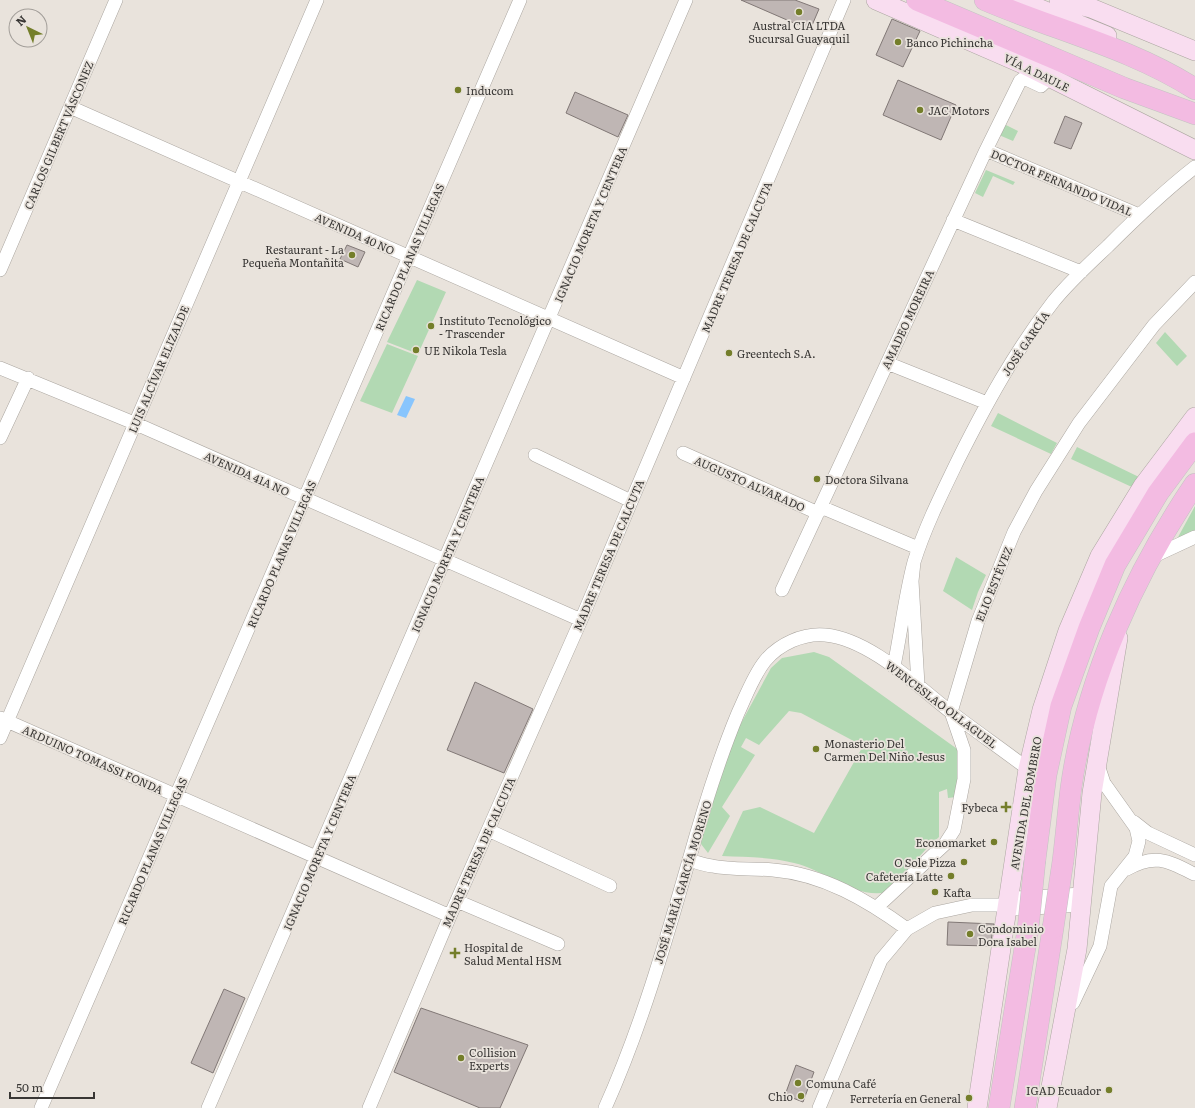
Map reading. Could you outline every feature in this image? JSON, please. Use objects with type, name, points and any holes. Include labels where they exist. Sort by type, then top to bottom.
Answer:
[{"type":"main road","name":"VÍA A DAULE","points":[[876,0],[1025,65],[1195,150]]},
{"type":"main road","name":"VÍA A DAULE","points":[[917,0],[1124,88],[1195,114]]},
{"type":"main road","points":[[985,0],[1133,57],[1171,74],[1195,90]]},
{"type":"main road","points":[[1058,0],[1091,8],[1195,51]]},
{"type":"main road","points":[[1030,2],[1113,38],[1133,57]]},
{"type":"main road","points":[[1171,74],[1195,79]]},
{"type":"main road","name":"VÍA A DAULE","points":[[1124,88],[1195,128]]},
{"type":"main road","name":"AVENIDA DEL BOMBERO","points":[[977,1108],[1028,769],[1042,710],[1068,631],[1100,556],[1143,486],[1195,416]]},
{"type":"main road","name":"AVENIDA DEL BOMBERO","points":[[999,1108],[1028,929],[1046,775],[1061,706],[1089,628],[1115,564],[1158,493],[1195,443]]},
{"type":"main road","points":[[1025,1108],[1063,861],[1071,787],[1093,691],[1121,619],[1151,558],[1195,484]]},
{"type":"main road","points":[[1047,1108],[1077,949],[1088,827],[1097,760],[1121,619]]},
{"type":"street","name":"CARLOS GILBERT VÁSCONEZ","points":[[0,270],[116,0]]},
{"type":"street","name":"LUIS ALCÍVAR ELIZALDE","points":[[0,738],[3,720],[134,423],[317,0]]},
{"type":"street","name":"RICARDO PLANAS VILLEGAS","points":[[41,1108],[520,0]]},
{"type":"street","name":"IGNACIO MORETA Y CENTERA","points":[[208,1108],[550,319],[686,0]]},
{"type":"street","name":"MADRE TERESA DE CALCUTA","points":[[369,1108],[450,916],[581,620],[844,0]]},
{"type":"street","name":"AMADEO MOREIRA","points":[[782,590],[953,220],[1020,81],[1024,78],[1041,86],[1049,78]]},
{"type":"street","name":"AVENIDA 40 NO","points":[[70,107],[684,378]]},
{"type":"street","name":"DOCTOR FERNANDO VIDAL","points":[[986,150],[1139,215]]},
{"type":"street","name":"JOSÉ GARCÍA","points":[[894,666],[903,623],[909,583],[918,548],[949,479],[987,403],[1036,326],[1054,301],[1139,215],[1195,167]]},
{"type":"street","points":[[953,220],[1081,272]]},
{"type":"street","name":"ELIO ESTÉVEZ","points":[[951,712],[978,621],[1014,532],[1036,491],[1079,423],[1135,349],[1154,325],[1195,282]]},
{"type":"street","points":[[887,364],[987,403]]},
{"type":"street","name":"AVENIDA 41A NO","points":[[0,368],[28,378],[134,423],[581,620]]},
{"type":"street","points":[[0,438],[28,378]]},
{"type":"street","name":"AUGUSTO ALVARADO","points":[[683,453],[819,510],[918,548]]},
{"type":"street","points":[[534,455],[631,501]]},
{"type":"street","points":[[1151,558],[1195,537]]},
{"type":"street","name":"JOSÉ GARCÍA","points":[[914,562],[912,582],[918,685]]},
{"type":"street","name":"WENCESLAO OLLAGUEL","points":[[766,660],[786,643],[807,635],[824,635],[845,639],[894,666],[951,712],[1028,769]]},
{"type":"street","name":"JOSÉ MARÍA GARCÍA MORENO","points":[[605,1108],[625,1063],[651,987],[689,860],[699,821],[727,739],[750,686],[766,660]]},
{"type":"street","points":[[877,907],[945,844],[954,830],[964,779],[964,750],[951,712]]},
{"type":"street","name":"ARDUINO TOMASSI FONDA","points":[[3,720],[450,916]]},
{"type":"street","points":[[1064,1021],[1100,946],[1105,923],[1108,895],[1111,886],[1135,856],[1139,841],[1136,828],[1104,783],[1097,760]]},
{"type":"street","points":[[1131,820],[1148,833],[1195,855]]},
{"type":"street","points":[[488,830],[610,886]]},
{"type":"street","points":[[1122,872],[1144,861],[1162,859],[1194,874]]},
{"type":"street","points":[[689,860],[713,867],[774,870],[799,874],[837,886],[877,907],[907,929]]},
{"type":"street","points":[[819,1108],[881,960],[907,929],[935,913],[972,905],[1007,905],[1016,898],[1082,900]]},
{"type":"street","points":[[457,901],[558,944]]},
{"type":"green space","points":[[1004,124],[1018,131],[1013,141],[999,135]]},
{"type":"green space","points":[[986,170],[1015,182],[1013,185],[993,176],[983,197],[975,193]]},
{"type":"green space","points":[[417,280],[446,292],[418,354],[387,342]]},
{"type":"green space","points":[[1165,332],[1187,356],[1177,366],[1156,343]]},
{"type":"green space","points":[[387,344],[418,356],[392,413],[360,401]]},
{"type":"green space","points":[[998,413],[1057,443],[1051,454],[991,426]]},
{"type":"green space","points":[[1077,447],[1139,477],[1134,488],[1071,459]]},
{"type":"green space","points":[[1195,506],[1195,540],[1171,550]]},
{"type":"green space","points":[[956,557],[986,575],[972,610],[943,591]]},
{"type":"green space","points":[[814,652],[829,657],[960,751],[960,780],[956,797],[948,798],[947,789],[939,792],[939,837],[927,848],[888,892],[864,892],[840,883],[806,867],[785,861],[722,856],[743,811],[760,807],[814,833],[863,746],[801,713],[789,711],[759,745],[746,738],[741,747],[755,755],[722,807],[730,816],[708,853],[701,844],[701,828],[727,749],[771,668],[782,658]]},
{"type":"water","points":[[406,396],[415,399],[406,418],[397,415]]},
{"type":"building","points":[[741,0],[795,0],[819,9],[810,30]]},
{"type":"building","name":"Banco Pichincha","points":[[892,19],[920,31],[903,67],[876,55]]},
{"type":"building","name":"JAC Motors","points":[[898,80],[956,105],[941,140],[883,115]]},
{"type":"building","points":[[575,92],[628,115],[618,137],[566,113]]},
{"type":"building","points":[[1065,116],[1082,123],[1071,149],[1054,143]]},
{"type":"building","name":"Restaurant - La Pequeña Montañita","points":[[347,245],[365,252],[358,267],[340,259]]},
{"type":"building","points":[[475,682],[533,709],[504,773],[447,750]]},
{"type":"building","name":"Condominio Dora Isabel","points":[[948,922],[994,924],[990,946],[947,945]]},
{"type":"building","points":[[224,989],[245,998],[213,1073],[191,1063]]},
{"type":"building","name":"Collision Experts","points":[[421,1008],[528,1045],[500,1108],[480,1108],[394,1072]]},
{"type":"building","points":[[796,1065],[814,1072],[803,1102],[785,1095]]},
{"type":"place","name":"Austral CIA LTDA Sucursal Guayaquil","points":[[799,12]]},
{"type":"place","name":"Banco Pichincha","points":[[898,42]]},
{"type":"place","name":"Inducom","points":[[458,90]]},
{"type":"place","name":"JAC Motors","points":[[920,110]]},
{"type":"place","name":"Restaurant - La Pequeña Montañita","points":[[352,255]]},
{"type":"place","name":"Instituto Tecnológico - Trascender","points":[[431,326]]},
{"type":"place","name":"UE Nikola Tesla","points":[[416,350]]},
{"type":"place","name":"Greentech S.A.","points":[[729,353]]},
{"type":"place","name":"Doctora Silvana","points":[[817,479]]},
{"type":"place","name":"Monasterio Del Carmen Del Niño Jesus","points":[[816,749]]},
{"type":"place","name":"Fybeca","points":[[1006,807]]},
{"type":"place","name":"Economarket","points":[[994,842]]},
{"type":"place","name":"O Sole Pizza","points":[[964,862]]},
{"type":"place","name":"Cafetería Latte","points":[[951,876]]},
{"type":"place","name":"Kafta","points":[[935,892]]},
{"type":"place","name":"Condominio Dora Isabel","points":[[970,934]]},
{"type":"place","name":"Hospital de Salud Mental HSM","points":[[455,953]]},
{"type":"place","name":"Collision Experts","points":[[461,1058]]},
{"type":"place","name":"Comuna Café","points":[[798,1083]]},
{"type":"place","name":"IGAD Ecuador","points":[[1109,1090]]},
{"type":"place","name":"Chio","points":[[801,1096]]},
{"type":"place","name":"Ferretería en General","points":[[969,1098]]}]
